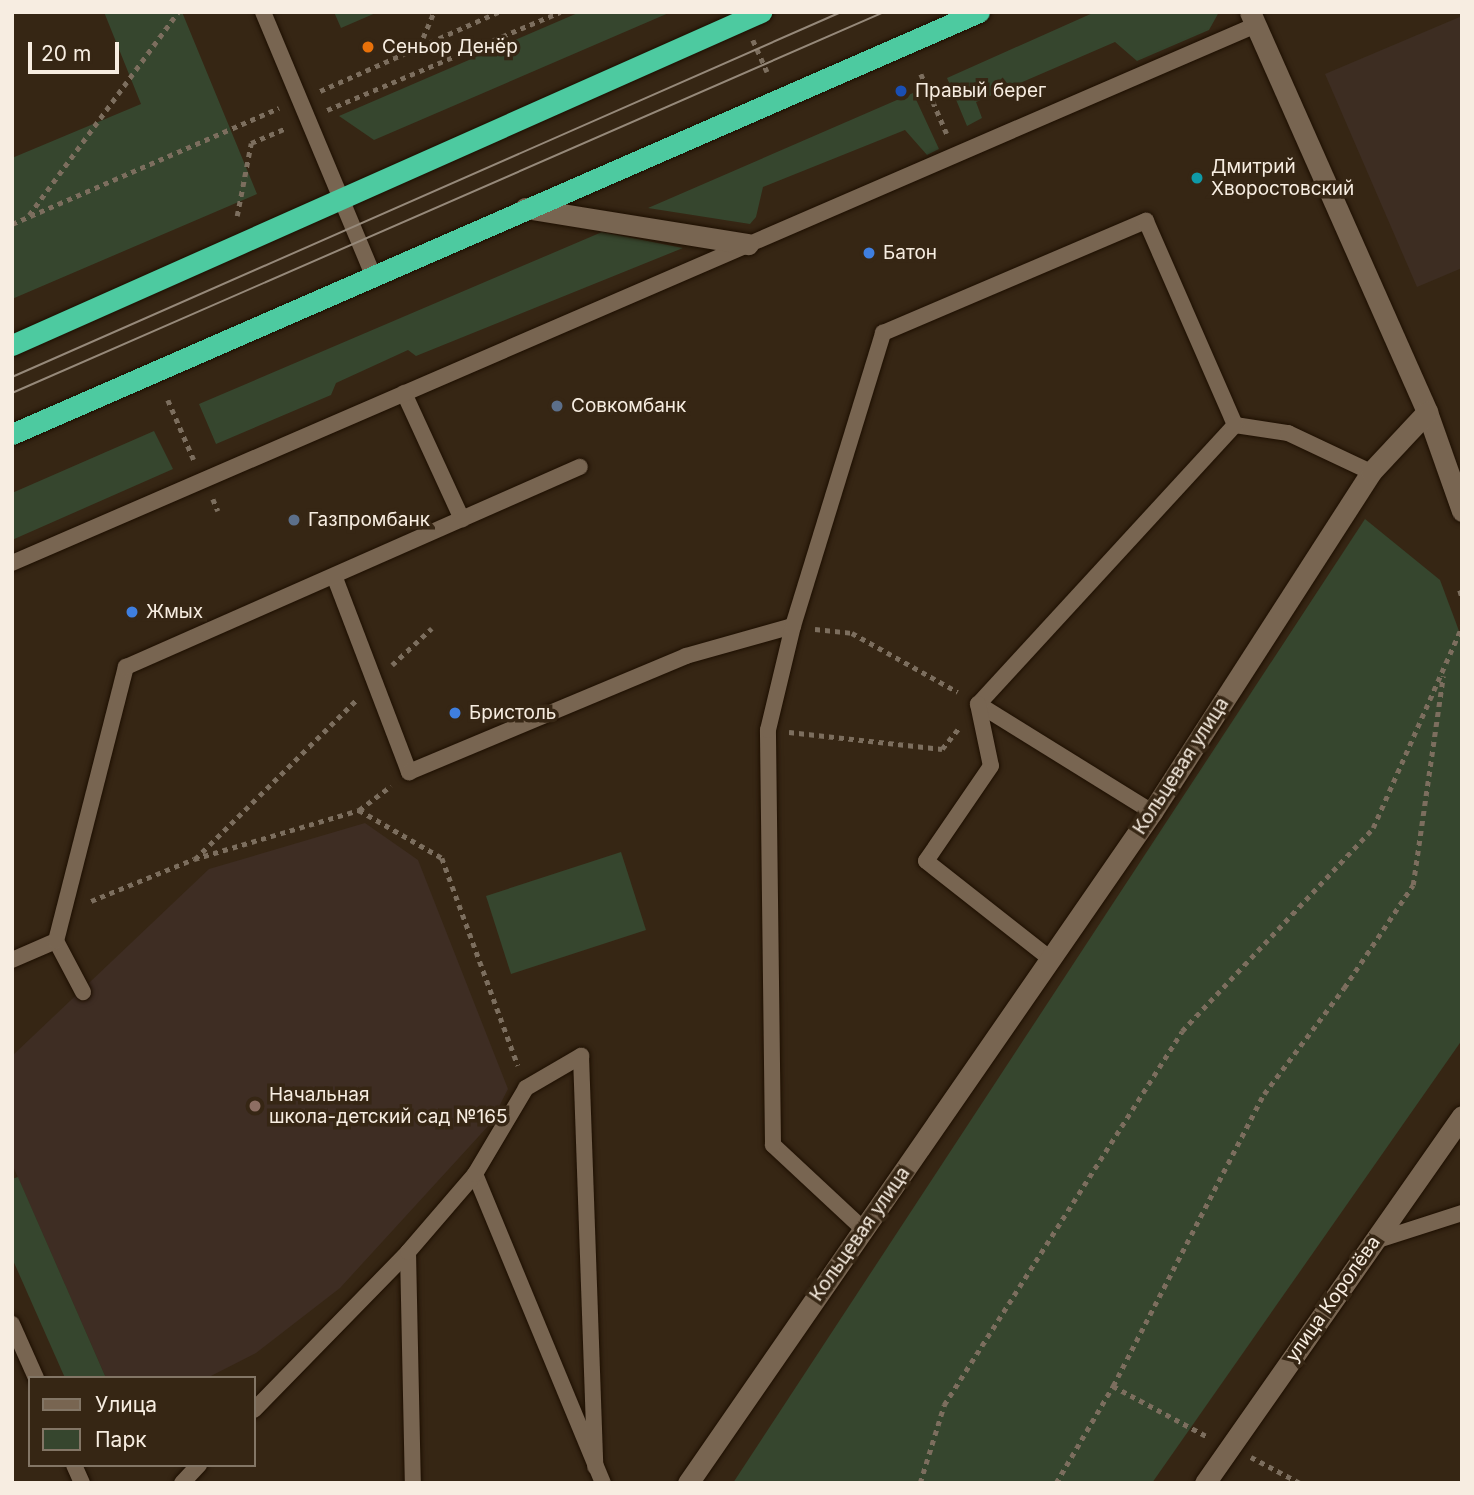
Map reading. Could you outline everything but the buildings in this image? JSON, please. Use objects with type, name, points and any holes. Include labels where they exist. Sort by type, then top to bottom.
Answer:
[{"type":"highway","points":[[12,345],[761,12]]},
{"type":"highway","points":[[12,434],[979,12]]},
{"type":"street","points":[[1253,19],[1427,412],[1462,511]]},
{"type":"street","points":[[525,208],[748,244]]},
{"type":"street","name":"Кольцевая улица","points":[[688,1483],[1152,812],[1371,472],[1427,412]]},
{"type":"street","name":"улица Королёва","points":[[1205,1483],[1462,1116]]},
{"type":"lane","points":[[263,12],[373,275]]},
{"type":"lane","points":[[12,563],[955,154],[1253,19]]},
{"type":"lane","points":[[863,1229],[773,1145],[768,730],[793,626],[883,333],[1146,221],[1235,425]]},
{"type":"lane","points":[[404,393],[462,519]]},
{"type":"lane","points":[[1235,425],[1288,433],[1371,472]]},
{"type":"lane","points":[[978,704],[1235,425]]},
{"type":"lane","points":[[83,992],[56,941],[126,667],[335,578],[580,467]]},
{"type":"lane","points":[[335,578],[409,772],[686,656],[793,626]]},
{"type":"lane","points":[[978,704],[1152,812]]},
{"type":"lane","points":[[978,704],[991,766],[926,860],[1052,960]]},
{"type":"lane","points":[[12,960],[56,941]]},
{"type":"lane","points":[[256,1408],[408,1252],[475,1174],[526,1088],[581,1056],[594,1466]]},
{"type":"lane","points":[[475,1174],[603,1483]]},
{"type":"lane","points":[[1372,1242],[1462,1213]]},
{"type":"lane","points":[[408,1252],[413,1483]]},
{"type":"lane","points":[[12,1324],[35,1376]]},
{"type":"lane","points":[[75,1467],[82,1483]]},
{"type":"lane","points":[[182,1483],[198,1467]]},
{"type":"path","points":[[28,217],[178,12]]},
{"type":"path","points":[[418,48],[433,12]]},
{"type":"path","points":[[12,224],[498,12]]},
{"type":"path","points":[[224,223],[236,217],[251,143],[560,12]]},
{"type":"path","points":[[750,33],[767,72]]},
{"type":"path","points":[[921,74],[955,154]]},
{"type":"path","points":[[167,400],[198,467]]},
{"type":"path","points":[[1460,590],[1462,597]]},
{"type":"path","points":[[768,730],[942,749],[978,704],[852,633],[793,626]]},
{"type":"path","points":[[920,1483],[944,1405],[1182,1031],[1373,828],[1462,626]]},
{"type":"path","points":[[194,859],[432,628]]},
{"type":"path","points":[[1056,1483],[1113,1386],[1264,1094],[1344,988],[1413,885],[1444,671]]},
{"type":"path","points":[[86,907],[93,898],[194,859],[359,810],[409,772]]},
{"type":"path","points":[[359,810],[442,858],[526,1088]]},
{"type":"shaded area","points":[[1462,16],[1462,268],[1417,287],[1325,74]]},
{"type":"shaded area","name":"Начальная школа-детский сад №165","points":[[365,823],[418,860],[508,1089],[490,1124],[340,1288],[256,1353],[211,1376],[105,1376],[12,1164],[12,1056],[209,869]]},
{"type":"green space","points":[[104,12],[182,12],[257,194],[12,299],[12,158],[141,104]]},
{"type":"green space","points":[[334,12],[378,12],[341,28]]},
{"type":"green space","points":[[580,12],[671,12],[374,140],[339,116]]},
{"type":"green space","points":[[1095,12],[1219,12],[1209,30],[1137,61],[1115,42],[976,102],[982,118],[967,126],[947,78]]},
{"type":"green space","points":[[913,93],[939,149],[927,155],[905,130],[763,187],[756,217],[750,224],[648,208]]},
{"type":"green space","points":[[602,232],[683,248],[416,356],[408,350],[336,383],[331,395],[216,444],[199,404]]},
{"type":"green space","points":[[154,431],[173,469],[12,540],[12,493]]},
{"type":"green space","points":[[1365,519],[1440,580],[1462,639],[1462,1040],[1152,1483],[733,1483]]},
{"type":"green space","points":[[621,852],[646,930],[511,974],[486,896]]},
{"type":"green space","points":[[18,1177],[105,1376],[64,1376],[12,1258],[12,1179]]},
{"type":"tram line","points":[[12,377],[841,12]]},
{"type":"tram line","points":[[12,393],[884,12]]},
{"type":"place","name":"Сеньор Денёр","points":[[368,47]]},
{"type":"place","name":"Правый берег","points":[[901,91]]},
{"type":"place","name":"Дмитрий Хворостовский","points":[[1197,178]]},
{"type":"place","name":"Батон","points":[[869,253]]},
{"type":"place","name":"Совкомбанк","points":[[557,406]]},
{"type":"place","name":"Газпромбанк","points":[[294,520]]},
{"type":"place","name":"Жмых","points":[[132,612]]},
{"type":"place","name":"Бристоль","points":[[455,713]]},
{"type":"place","name":"Начальная школа-детский сад №165","points":[[255,1106]]}]
